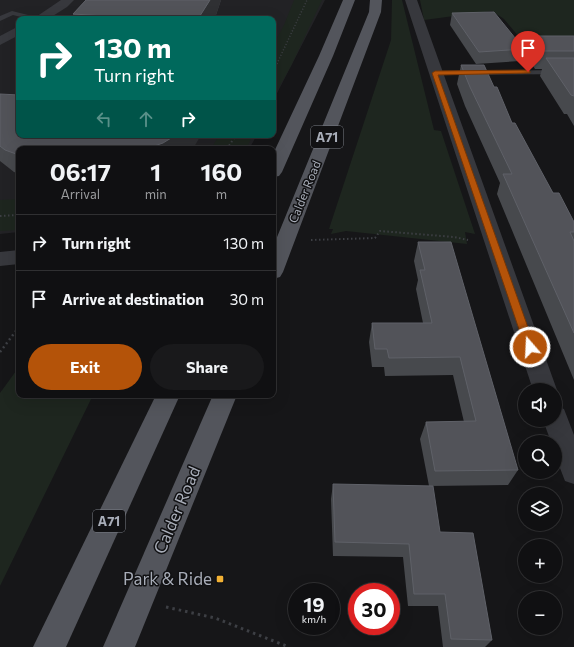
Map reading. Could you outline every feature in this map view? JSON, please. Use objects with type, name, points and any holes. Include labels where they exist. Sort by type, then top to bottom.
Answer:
[{"type":"main road","name":"A71","points":[[276,166],[326,56],[349,0]]},
{"type":"main road","name":"Calder Road","points":[[276,264],[367,34],[375,12],[376,0]]},
{"type":"main road","name":"A71","points":[[50,647],[167,398]]},
{"type":"main road","name":"Calder Road","points":[[119,647],[224,398]]},
{"type":"street","points":[[44,16],[63,5],[68,0]]},
{"type":"street","points":[[411,0],[543,383]]},
{"type":"street","points":[[0,41],[16,32]]},
{"type":"street","points":[[276,158],[287,143]]},
{"type":"street","points":[[0,259],[16,257]]},
{"type":"street","points":[[558,427],[574,472]]},
{"type":"lane","points":[[0,19],[12,13],[26,16]]},
{"type":"lane","points":[[435,73],[574,72]]},
{"type":"path","points":[[276,66],[307,0]]},
{"type":"path","points":[[0,216],[16,215]]},
{"type":"path","points":[[285,241],[376,238],[380,231],[454,237],[495,247]]},
{"type":"path","points":[[0,352],[16,332]]},
{"type":"path","points":[[138,601],[215,618],[289,647]]},
{"type":"shaded area","points":[[0,0],[325,0],[276,95],[276,16],[16,16],[16,138],[255,138],[251,146],[16,146],[16,232],[0,234]]},
{"type":"shaded area","points":[[294,0],[322,0],[291,66],[276,93],[276,40],[284,25]]},
{"type":"shaded area","points":[[392,0],[402,0],[434,130],[441,131],[475,234],[465,232],[467,244],[346,231],[331,234],[333,229],[329,229],[391,40]]},
{"type":"shaded area","points":[[420,0],[574,0],[574,48],[529,49],[504,19],[492,11],[424,20]]},
{"type":"shaded area","points":[[217,138],[252,138],[248,146],[213,146]]},
{"type":"shaded area","points":[[16,199],[16,230],[0,231],[0,200]]},
{"type":"shaded area","points":[[16,371],[16,398],[92,398],[0,586],[0,393]]},
{"type":"building","points":[[86,0],[210,0],[200,16],[105,16],[73,14]]},
{"type":"building","points":[[494,12],[524,49],[479,52],[452,13]]},
{"type":"building","points":[[531,36],[574,36],[574,51],[541,51]]},
{"type":"building","points":[[546,58],[574,58],[574,96],[571,95]]},
{"type":"building","points":[[461,65],[484,65],[494,87],[497,87],[512,123],[515,123],[553,193],[559,193],[574,222],[574,232],[570,232],[574,241],[574,333],[503,174],[512,174]]},
{"type":"building","points":[[0,94],[16,95],[16,138],[171,138],[154,146],[16,146],[16,154],[5,150],[0,146]]},
{"type":"building","points":[[418,242],[451,242],[518,470],[435,471],[426,422],[476,421],[460,357],[389,358],[387,349],[375,349],[372,323],[432,323],[420,270],[425,270]]},
{"type":"building","points":[[333,484],[433,486],[440,532],[473,533],[492,640],[451,639],[445,594],[414,594],[409,544],[335,542]]},
{"type":"place","name":"Park & Ride","points":[[220,579]]},
{"type":"route","points":[[528,72],[435,73],[530,347]]}]
